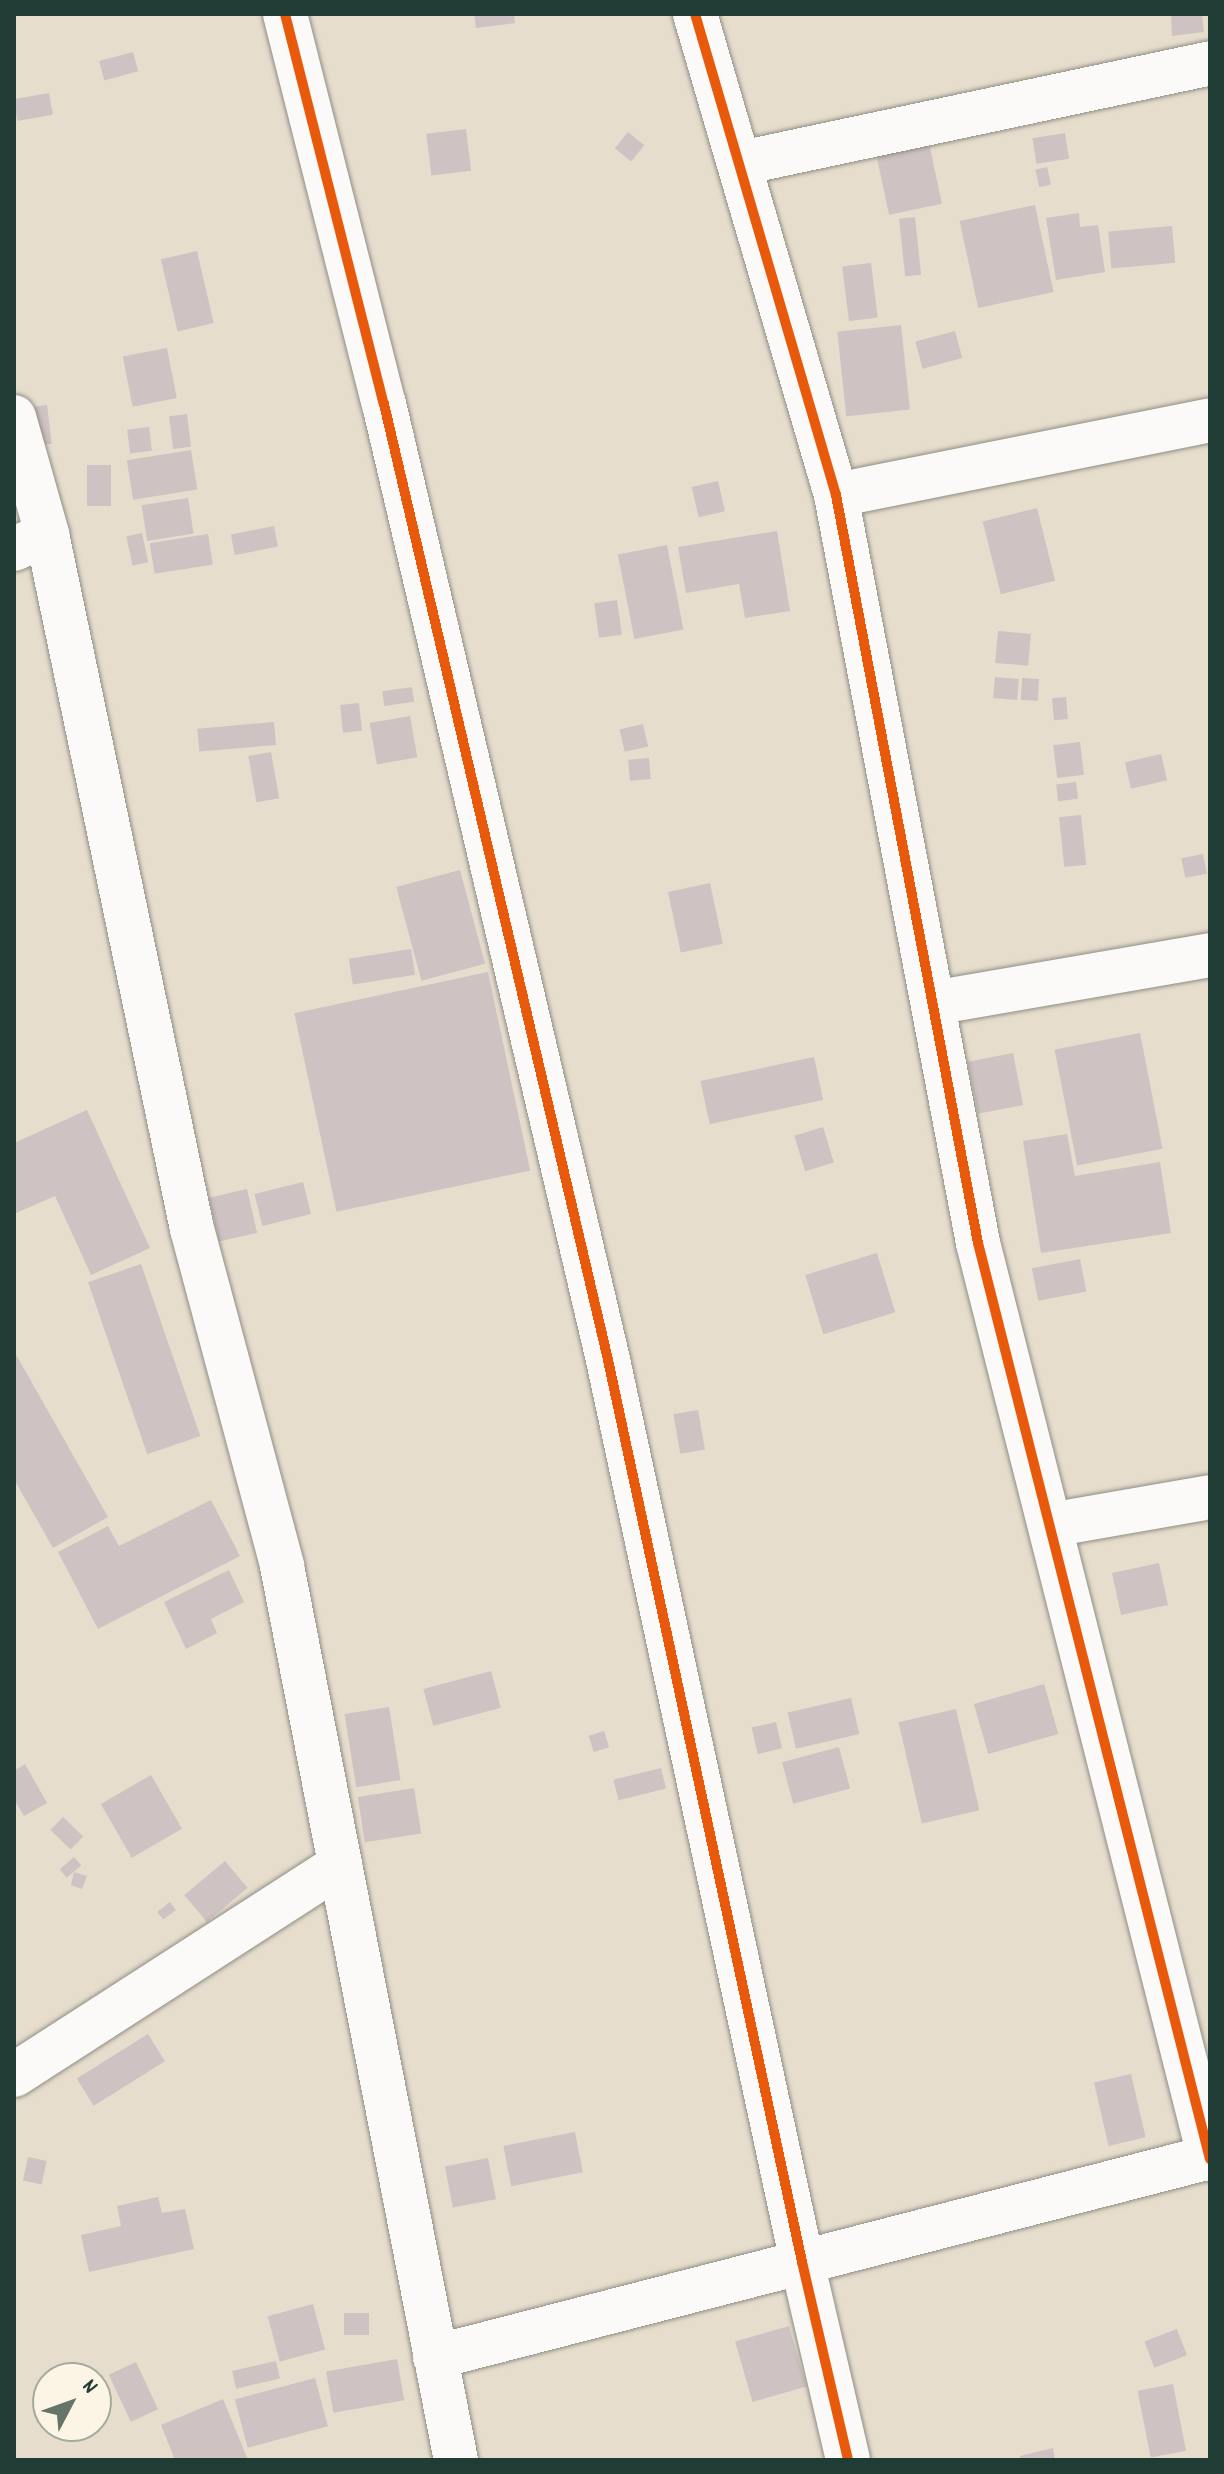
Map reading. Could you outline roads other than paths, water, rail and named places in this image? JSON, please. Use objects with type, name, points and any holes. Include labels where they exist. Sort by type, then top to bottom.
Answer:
[{"type":"street","points":[[285,14],[384,404],[608,1360],[802,2262],[848,2460]]},
{"type":"street","points":[[435,2357],[1210,2158],[978,1243],[836,495],[695,14]]},
{"type":"street","points":[[741,163],[1210,63]]},
{"type":"street","points":[[14,417],[30,542],[192,1229],[282,1566],[456,2460]]},
{"type":"street","points":[[836,495],[1210,420]]},
{"type":"street","points":[[933,1003],[1210,955]]},
{"type":"street","points":[[1050,1525],[1210,1497]]},
{"type":"street","points":[[14,2075],[340,1865]]}]
